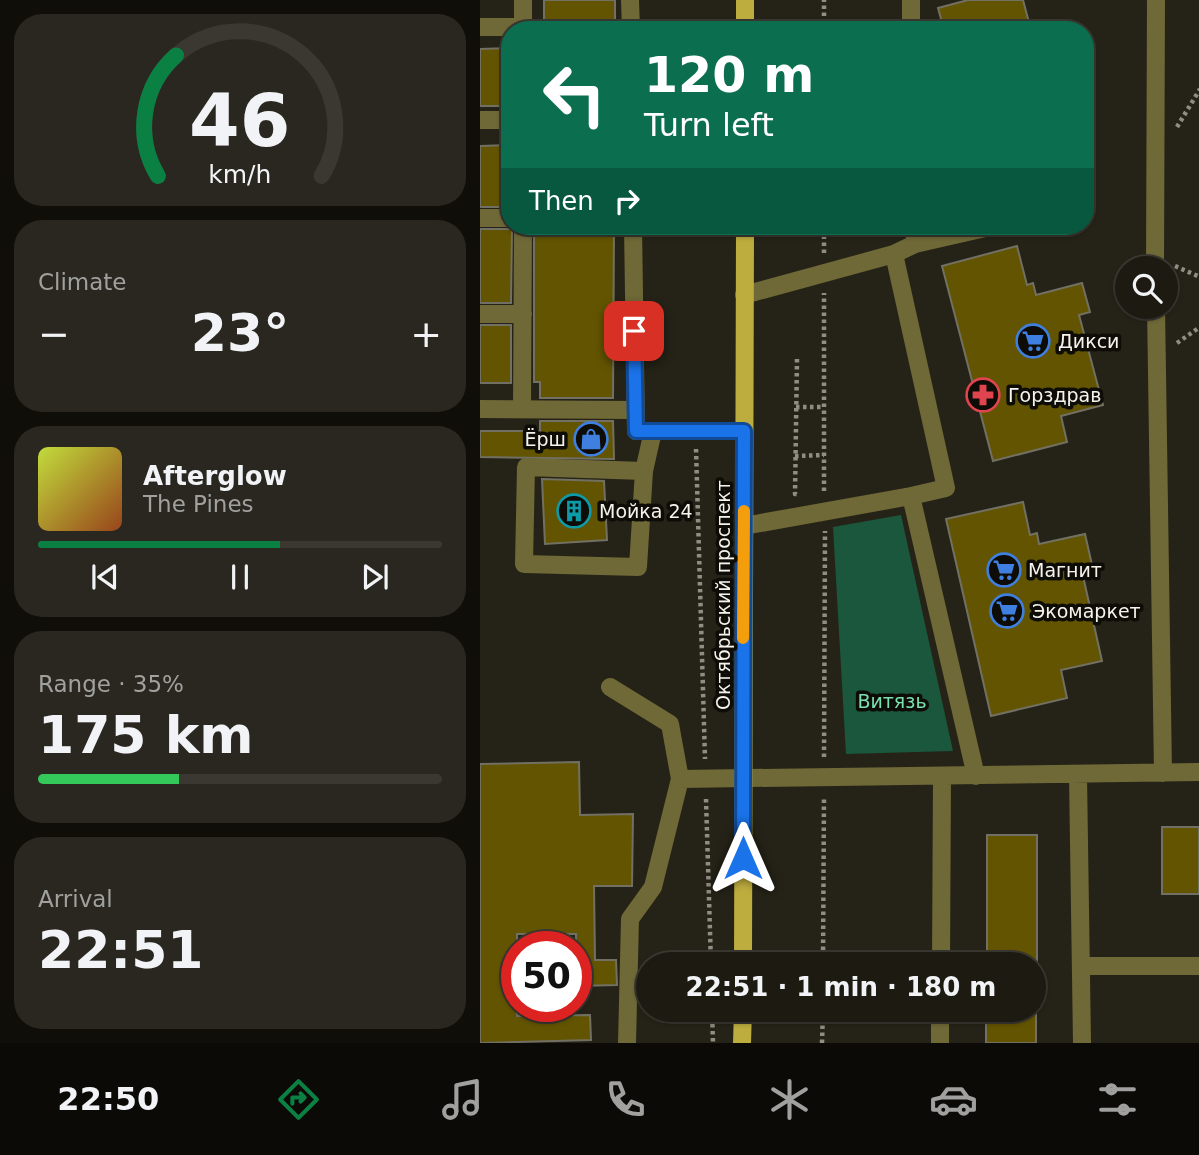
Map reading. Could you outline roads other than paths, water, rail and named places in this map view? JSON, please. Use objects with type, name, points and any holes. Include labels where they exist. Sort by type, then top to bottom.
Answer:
[{"type":"main road","points":[[745,0],[745,21]]},
{"type":"main road","name":"Октябрьский проспект","points":[[743,952],[745,235]]},
{"type":"main road","points":[[742,1022],[742,1043]]},
{"type":"street","points":[[523,0],[523,21]]},
{"type":"street","points":[[630,0],[631,21]]},
{"type":"street","points":[[911,0],[911,21]]},
{"type":"street","points":[[1155,256],[1156,0]]},
{"type":"street","points":[[480,27],[501,27]]},
{"type":"street","points":[[480,120],[501,120]]},
{"type":"street","points":[[480,218],[501,218]]},
{"type":"street","points":[[522,409],[523,235]]},
{"type":"street","points":[[633,235],[636,431],[744,431]]},
{"type":"street","points":[[744,295],[894,254],[915,235]]},
{"type":"street","points":[[744,526],[824,503],[911,496],[946,488],[894,254]]},
{"type":"street","points":[[480,314],[523,314]]},
{"type":"street","points":[[1156,319],[1163,773]]},
{"type":"street","points":[[480,409],[635,410]]},
{"type":"street","points":[[644,471],[526,467],[524,564],[638,568],[644,471],[653,431]]},
{"type":"street","points":[[911,496],[976,776]]},
{"type":"street","points":[[611,687],[670,724],[680,779],[653,887],[630,919],[627,1043]]},
{"type":"street","points":[[680,779],[1199,772]]},
{"type":"street","points":[[1078,775],[1082,1043]]},
{"type":"street","points":[[941,952],[942,777]]},
{"type":"street","points":[[1081,966],[1199,966]]},
{"type":"street","points":[[940,1022],[940,1043]]},
{"type":"place","name":"Дикси","points":[[1033,341]]},
{"type":"place","name":"Горздрав","points":[[983,395]]},
{"type":"place","name":"Ёрш","points":[[591,439]]},
{"type":"place","name":"Мойка 24","points":[[574,511]]},
{"type":"place","name":"Магнит","points":[[1004,570]]},
{"type":"place","name":"Экомаркет","points":[[1007,611]]},
{"type":"park label","name":"Витязь","points":[[892,701]]}]
